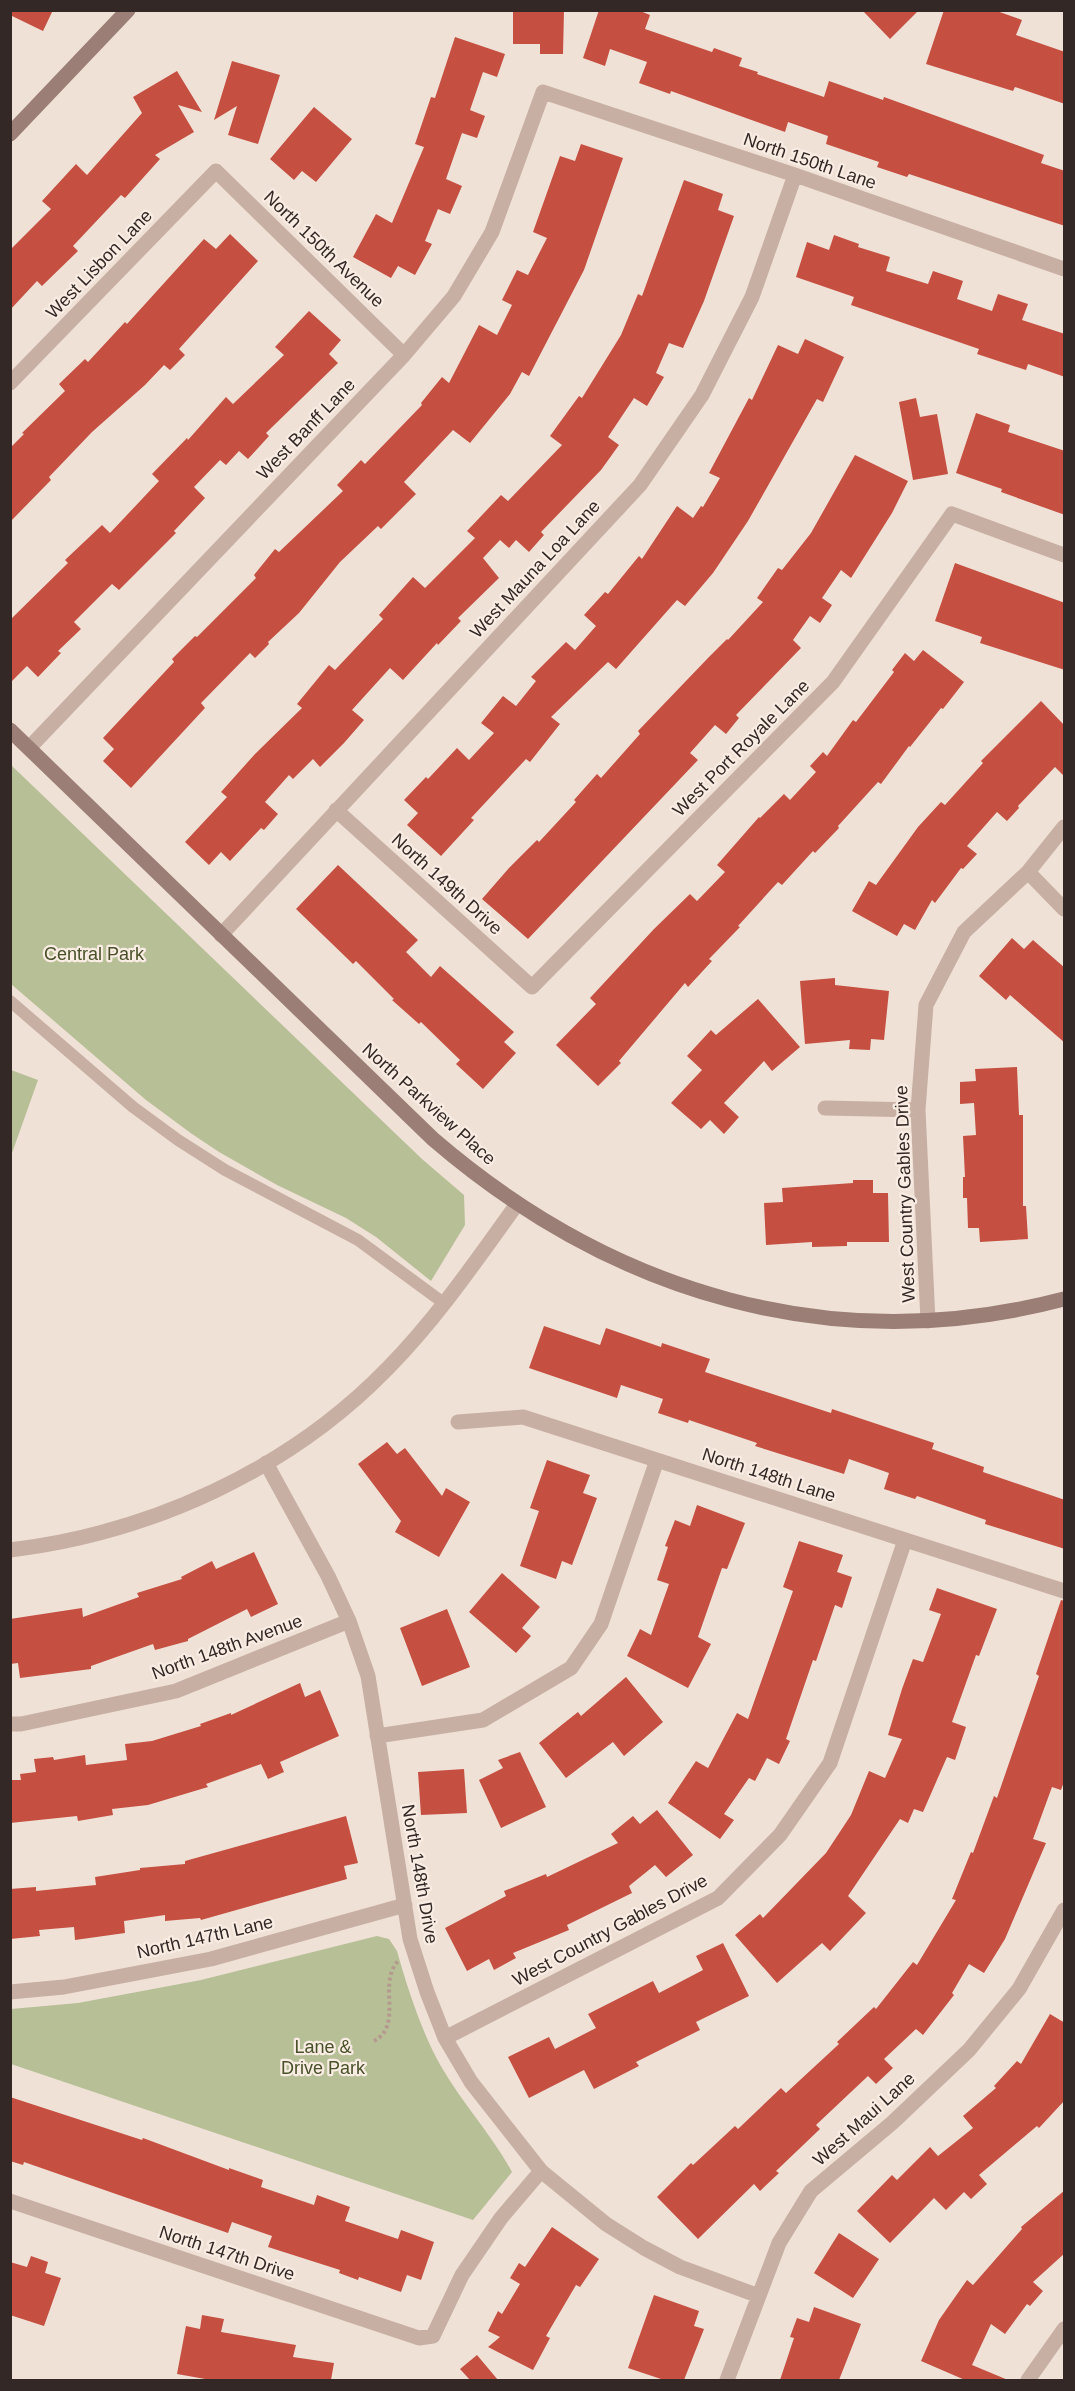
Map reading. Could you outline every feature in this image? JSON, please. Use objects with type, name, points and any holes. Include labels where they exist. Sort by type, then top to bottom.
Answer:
[{"type":"street","points":[[10,134],[128,10]]},
{"type":"street","name":"North 150th Lane","points":[[543,92],[795,175],[1065,269]]},
{"type":"street","name":"West Banff Lane","points":[[29,748],[404,355],[454,296],[492,232],[543,92]]},
{"type":"street","name":"North 150th Avenue","points":[[216,171],[404,355]]},
{"type":"street","name":"West Lisbon Lane","points":[[10,383],[216,171]]},
{"type":"street","name":"West Mauna Loa Lane","points":[[221,935],[640,485],[702,395],[752,297],[795,175]]},
{"type":"street","name":"West Port Royale Lane","points":[[532,987],[833,682],[952,514],[1065,555]]},
{"type":"street","name":"North Parkview Place","points":[[10,730],[433,1139],[476,1175],[517,1204],[600,1252],[652,1275],[712,1295],[767,1309],[827,1318],[882,1322],[928,1321],[1028,1309],[1065,1299]]},
{"type":"street","name":"North 149th Drive","points":[[336,810],[532,987]]},
{"type":"street","name":"West Country Gables Drive","points":[[928,1321],[918,1110],[926,1005],[964,932],[1028,872],[1065,826]]},
{"type":"street","points":[[1028,872],[1065,909]]},
{"type":"street","points":[[825,1108],[918,1110]]},
{"type":"street","points":[[10,1550],[68,1540],[143,1520],[210,1493],[266,1463],[322,1425],[357,1397],[393,1363],[445,1304],[517,1204]]},
{"type":"street","name":"North 148th Lane","points":[[458,1422],[523,1417],[1065,1591]]},
{"type":"street","points":[[377,1736],[483,1720],[571,1668],[601,1624],[657,1460]]},
{"type":"street","name":"North 148th Drive","points":[[266,1463],[350,1621],[368,1676],[412,1946],[445,2038],[471,2082],[541,2171],[606,2224],[680,2267],[759,2296]]},
{"type":"street","name":"West Country Gables Drive","points":[[445,2038],[718,1898],[780,1835],[830,1763],[905,1540]]},
{"type":"street","name":"North 148th Avenue","points":[[10,1724],[21,1724],[176,1691],[350,1621]]},
{"type":"street","name":"North 147th Lane","points":[[10,1992],[64,1987],[211,1959],[405,1905]]},
{"type":"street","name":"West Maui Lane","points":[[728,2380],[779,2243],[812,2191],[892,2123],[969,2050],[1019,1989],[1065,1910]]},
{"type":"street","name":"North 147th Drive","points":[[10,2201],[419,2337],[433,2336],[462,2275],[501,2218],[541,2171]]},
{"type":"street","points":[[1028,2380],[1065,2329]]},
{"type":"lane","points":[[10,1001],[133,1107],[178,1140],[225,1170],[358,1240],[445,1304]]},
{"type":"path","points":[[374,2041],[382,2037],[389,2023],[389,1990],[395,1964],[412,1946]]},
{"type":"green space","name":"Central Park","points":[[11,765],[422,1159],[464,1195],[465,1225],[431,1281],[376,1237],[346,1218],[277,1185],[192,1134],[146,1100],[11,984]]},
{"type":"green space","points":[[11,1070],[38,1080],[12,1153],[10,1152]]},
{"type":"green space","name":"Lane & Drive Park","points":[[377,1936],[389,1939],[397,1951],[416,2011],[435,2055],[512,2172],[473,2220],[11,2064],[11,2009],[78,2003],[201,1980]]},
{"type":"building","points":[[10,10],[53,10],[43,31],[10,15]]},
{"type":"building","points":[[513,10],[564,10],[563,54],[540,54],[540,44],[513,44]]},
{"type":"building","points":[[599,10],[638,10],[650,15],[645,29],[712,52],[714,48],[742,58],[739,66],[824,97],[829,81],[883,100],[884,97],[1044,155],[1041,163],[1065,171],[1065,226],[909,174],[907,177],[877,167],[879,162],[826,144],[828,136],[788,122],[785,132],[671,91],[670,94],[639,83],[647,62],[610,49],[605,66],[583,58]]},
{"type":"building","points":[[862,10],[919,10],[890,39]]},
{"type":"building","points":[[944,10],[994,10],[1022,20],[1016,35],[1065,52],[1065,104],[1015,87],[1013,91],[926,64]]},
{"type":"building","points":[[455,37],[505,54],[497,77],[483,72],[470,110],[485,116],[477,138],[462,133],[446,179],[462,186],[450,214],[438,209],[425,241],[432,244],[415,275],[398,266],[391,278],[353,257],[376,214],[392,223],[424,147],[415,144],[431,97],[435,98]]},
{"type":"building","points":[[232,61],[280,75],[258,144],[228,135],[237,106],[214,120]]},
{"type":"building","points":[[177,71],[202,112],[178,105],[194,132],[155,155],[160,159],[125,198],[121,195],[73,246],[78,251],[42,286],[37,281],[10,310],[10,250],[51,209],[42,201],[76,164],[87,175],[142,113],[133,97]]},
{"type":"building","points":[[314,107],[352,139],[316,182],[302,171],[294,180],[270,159]]},
{"type":"building","points":[[581,144],[623,158],[584,270],[529,376],[522,372],[510,394],[470,443],[453,430],[404,482],[416,494],[381,529],[378,526],[340,562],[299,613],[268,642],[269,644],[255,658],[250,653],[201,703],[205,708],[131,788],[103,761],[114,749],[103,738],[174,662],[172,659],[256,578],[254,575],[275,549],[279,552],[343,491],[337,485],[361,460],[365,464],[422,405],[421,403],[442,377],[449,383],[479,325],[497,335],[512,305],[502,300],[517,270],[528,275],[547,238],[533,232],[560,156],[575,161]]},
{"type":"building","points":[[684,180],[723,194],[718,210],[734,216],[704,301],[683,348],[669,343],[656,373],[664,377],[647,406],[634,398],[608,437],[619,445],[601,470],[541,532],[544,535],[529,552],[516,540],[509,548],[500,540],[483,558],[499,578],[458,618],[461,621],[403,680],[390,668],[352,710],[364,720],[320,767],[313,759],[293,779],[289,775],[265,802],[278,814],[264,830],[261,828],[230,861],[221,852],[209,865],[185,842],[227,797],[221,792],[255,754],[302,708],[297,704],[329,665],[335,670],[383,619],[379,615],[413,577],[425,588],[475,538],[467,531],[501,495],[508,501],[562,445],[550,436],[579,396],[582,398],[621,335],[638,294],[642,296]]},
{"type":"building","points":[[230,234],[258,261],[179,349],[185,355],[170,370],[164,365],[92,432],[49,477],[51,480],[10,522],[10,448],[65,391],[59,384],[85,359],[88,362],[125,322],[127,324],[204,239],[216,249]]},
{"type":"building","points":[[834,235],[859,244],[858,247],[890,257],[886,271],[928,284],[933,271],[963,281],[957,299],[992,311],[998,294],[1028,304],[1022,320],[1065,334],[1065,377],[1028,364],[1026,370],[977,354],[979,349],[851,305],[854,297],[796,277],[807,242],[829,250]]},
{"type":"building","points":[[309,311],[341,340],[329,354],[338,363],[266,433],[269,436],[248,459],[239,451],[226,465],[220,460],[194,487],[205,498],[174,531],[176,533],[119,590],[112,584],[74,622],[81,629],[58,651],[61,653],[38,677],[27,666],[10,683],[10,620],[68,563],[65,560],[102,525],[110,533],[159,481],[152,474],[187,438],[188,440],[226,397],[233,404],[284,355],[275,347]]},
{"type":"building","points":[[805,339],[844,357],[823,402],[817,399],[748,521],[713,573],[685,606],[677,600],[616,669],[608,662],[551,717],[560,724],[530,762],[526,759],[471,818],[474,820],[441,856],[407,825],[418,813],[404,800],[426,777],[428,779],[457,748],[469,760],[494,733],[481,723],[503,696],[516,706],[536,681],[531,677],[566,642],[575,650],[596,626],[584,615],[605,592],[608,594],[639,556],[642,559],[677,506],[693,518],[701,506],[703,507],[720,478],[709,473],[749,398],[752,400],[778,345],[798,354]]},
{"type":"building","points":[[916,398],[920,417],[937,414],[948,474],[913,480],[899,402]]},
{"type":"building","points":[[976,413],[1010,425],[1008,432],[1065,451],[1065,515],[956,473]]},
{"type":"building","points":[[855,455],[908,481],[892,513],[851,578],[841,570],[822,598],[832,605],[820,623],[810,616],[793,640],[801,648],[736,715],[739,718],[726,734],[715,725],[690,753],[698,760],[528,939],[482,899],[509,868],[537,840],[539,842],[576,802],[574,800],[597,774],[601,778],[640,734],[638,731],[763,602],[757,598],[778,568],[782,570],[811,533]]},
{"type":"building","points":[[955,563],[1065,603],[1065,670],[980,643],[982,637],[935,621]]},
{"type":"building","points":[[923,650],[964,682],[909,746],[881,784],[878,782],[838,826],[839,828],[815,853],[813,851],[782,885],[778,882],[709,959],[712,961],[688,987],[685,983],[619,1061],[621,1063],[598,1086],[556,1045],[596,1004],[590,998],[690,894],[697,901],[725,872],[717,865],[759,817],[784,794],[790,800],[816,772],[810,766],[823,752],[827,756],[853,720],[856,722],[894,672],[892,670],[905,653],[914,661]]},
{"type":"building","points":[[1041,701],[1065,726],[1065,777],[1055,767],[1007,821],[997,812],[967,846],[977,854],[963,869],[961,868],[935,903],[932,900],[915,930],[904,924],[897,936],[852,911],[869,881],[876,885],[918,827],[941,802],[945,805],[983,763],[981,761]]},
{"type":"building","points":[[338,865],[418,940],[406,952],[431,977],[440,966],[514,1032],[504,1042],[516,1053],[483,1089],[456,1064],[460,1060],[421,1022],[419,1024],[392,1000],[394,999],[356,961],[353,964],[296,909]]},
{"type":"building","points":[[1012,938],[1024,949],[1033,940],[1065,968],[1065,1043],[1010,995],[1006,1000],[979,976]]},
{"type":"building","points":[[835,978],[835,985],[889,991],[884,1040],[871,1039],[870,1050],[849,1049],[850,1040],[805,1044],[800,981]]},
{"type":"building","points":[[758,999],[800,1047],[772,1071],[764,1061],[724,1103],[739,1117],[724,1134],[710,1120],[701,1129],[671,1103],[702,1070],[687,1056],[711,1030],[716,1035]]},
{"type":"building","points":[[1017,1067],[1019,1115],[1023,1115],[1023,1206],[1026,1206],[1028,1239],[980,1242],[979,1228],[968,1228],[967,1198],[963,1198],[963,1177],[965,1177],[963,1136],[976,1135],[974,1103],[960,1104],[960,1082],[976,1081],[975,1069]]},
{"type":"building","points":[[853,1180],[873,1180],[873,1193],[888,1193],[889,1242],[847,1242],[847,1246],[812,1247],[812,1242],[766,1245],[764,1203],[783,1202],[782,1188],[853,1183]]},
{"type":"building","points":[[544,1326],[600,1345],[606,1328],[661,1347],[662,1343],[710,1359],[705,1372],[831,1413],[832,1409],[934,1443],[932,1449],[984,1467],[983,1472],[1065,1500],[1065,1549],[985,1524],[986,1520],[917,1496],[915,1499],[884,1489],[889,1473],[849,1459],[844,1474],[755,1446],[757,1443],[689,1420],[688,1423],[658,1413],[663,1399],[621,1385],[617,1398],[529,1368]]},
{"type":"building","points":[[387,1442],[397,1454],[405,1448],[442,1496],[446,1488],[470,1502],[439,1557],[395,1532],[401,1521],[358,1464]]},
{"type":"building","points":[[547,1460],[590,1475],[583,1493],[597,1498],[572,1565],[562,1561],[556,1579],[520,1566],[539,1511],[530,1508]]},
{"type":"building","points":[[697,1505],[745,1523],[727,1569],[722,1568],[698,1637],[711,1644],[688,1688],[627,1656],[640,1629],[651,1635],[669,1584],[657,1580],[668,1547],[665,1546],[675,1520],[690,1526]]},
{"type":"building","points":[[799,1541],[843,1555],[837,1572],[852,1577],[842,1608],[835,1605],[816,1661],[813,1660],[786,1739],[790,1741],[779,1764],[767,1758],[755,1781],[749,1778],[724,1814],[734,1820],[720,1839],[668,1803],[696,1761],[708,1768],[737,1713],[748,1719],[793,1591],[783,1587]]},
{"type":"building","points":[[254,1552],[278,1604],[251,1617],[247,1609],[188,1641],[155,1650],[153,1644],[91,1666],[91,1669],[20,1678],[18,1663],[10,1664],[10,1619],[82,1608],[83,1617],[139,1597],[137,1593],[182,1579],[181,1577],[212,1561],[216,1569]]},
{"type":"building","points":[[502,1573],[540,1607],[522,1628],[531,1636],[516,1653],[469,1612]]},
{"type":"building","points":[[937,1588],[997,1609],[979,1656],[976,1655],[952,1722],[966,1727],[955,1760],[947,1757],[923,1812],[914,1809],[908,1823],[900,1819],[848,1896],[866,1913],[830,1951],[822,1943],[777,1983],[735,1935],[760,1914],[763,1918],[826,1853],[851,1815],[869,1771],[885,1778],[902,1739],[888,1735],[902,1689],[913,1659],[923,1662],[941,1614],[929,1610]]},
{"type":"building","points":[[1061,1600],[1065,1601],[1065,1779],[1061,1790],[1052,1787],[1033,1839],[1046,1843],[1005,1939],[984,1973],[969,1964],[952,1993],[954,1995],[923,2035],[916,2029],[884,2059],[893,2068],[876,2084],[868,2076],[816,2125],[820,2129],[776,2171],[779,2173],[760,2191],[754,2184],[698,2239],[657,2197],[691,2163],[693,2165],[735,2126],[738,2129],[781,2088],[786,2093],[839,2044],[837,2042],[874,2007],[876,2009],[913,1962],[917,1965],[956,1900],[952,1899],[971,1852],[973,1853],[994,1796],[997,1798],[1039,1676],[1036,1674]]},
{"type":"building","points":[[447,1609],[470,1667],[422,1686],[400,1628]]},
{"type":"building","points":[[626,1677],[663,1722],[624,1756],[613,1742],[566,1778],[539,1743],[578,1712],[581,1716]]},
{"type":"building","points":[[300,1683],[305,1697],[320,1690],[339,1736],[280,1762],[284,1772],[268,1779],[261,1764],[206,1784],[208,1787],[148,1805],[112,1809],[113,1815],[78,1821],[77,1816],[10,1823],[10,1780],[21,1780],[20,1774],[36,1772],[34,1759],[53,1757],[54,1760],[85,1755],[86,1765],[127,1760],[125,1744],[152,1741],[201,1726],[200,1724],[231,1713],[231,1715]]},
{"type":"building","points":[[520,1752],[546,1807],[501,1828],[479,1780],[503,1768],[498,1760]]},
{"type":"building","points":[[464,1769],[467,1813],[421,1815],[418,1772]]},
{"type":"building","points":[[657,1810],[693,1855],[666,1877],[655,1865],[629,1886],[632,1893],[567,1925],[569,1930],[513,1953],[516,1958],[494,1970],[489,1959],[467,1971],[445,1928],[506,1896],[504,1891],[546,1874],[547,1877],[618,1843],[611,1834],[633,1816],[640,1824]]},
{"type":"building","points":[[346,1816],[358,1863],[344,1866],[347,1879],[201,1920],[200,1918],[165,1921],[165,1915],[124,1921],[125,1933],[75,1940],[74,1927],[39,1930],[40,1936],[10,1939],[10,1889],[36,1887],[36,1891],[96,1885],[95,1877],[140,1870],[140,1868],[185,1864],[185,1861]]},
{"type":"building","points":[[723,1943],[749,1996],[696,2022],[700,2030],[636,2062],[639,2066],[594,2089],[584,2070],[529,2098],[508,2057],[549,2037],[555,2049],[596,2028],[588,2014],[653,1981],[659,1993],[703,1970],[696,1956]]},
{"type":"building","points":[[1050,2014],[1065,2023],[1065,2100],[1039,2128],[1037,2126],[979,2175],[987,2184],[971,2199],[964,2192],[946,2210],[934,2198],[890,2243],[857,2211],[892,2175],[897,2180],[930,2147],[938,2156],[973,2128],[963,2116],[996,2088],[994,2086],[1017,2061],[1021,2064]]},
{"type":"building","points":[[10,2097],[142,2140],[143,2138],[263,2180],[261,2187],[314,2205],[317,2195],[350,2207],[345,2221],[398,2239],[401,2230],[434,2242],[421,2280],[407,2275],[401,2292],[359,2277],[358,2280],[339,2273],[340,2270],[268,2247],[272,2236],[232,2222],[228,2233],[24,2162],[23,2165],[10,2161]]},
{"type":"building","points":[[1065,2190],[1065,2253],[1033,2282],[1043,2291],[1030,2306],[1027,2304],[1005,2334],[991,2324],[972,2365],[1008,2380],[965,2380],[921,2361],[939,2320],[967,2280],[973,2285],[1022,2229],[1021,2227]]},
{"type":"building","points":[[552,2227],[599,2259],[580,2287],[576,2285],[546,2336],[550,2338],[533,2370],[488,2347],[500,2337],[488,2331],[498,2311],[502,2314],[520,2284],[510,2278],[519,2263],[525,2267]]},
{"type":"building","points":[[839,2233],[879,2259],[853,2298],[814,2273]]},
{"type":"building","points":[[31,2256],[48,2262],[45,2273],[61,2278],[44,2326],[10,2315],[10,2262],[27,2267]]},
{"type":"building","points":[[654,2295],[699,2311],[694,2326],[704,2329],[684,2380],[664,2380],[628,2368]]},
{"type":"building","points":[[814,2307],[861,2324],[839,2380],[780,2380],[794,2338],[790,2337],[797,2318],[809,2322]]},
{"type":"building","points":[[202,2315],[224,2319],[221,2332],[296,2345],[293,2357],[334,2363],[331,2380],[211,2380],[177,2374],[186,2326],[200,2329]]},
{"type":"building","points":[[477,2355],[498,2380],[470,2380],[460,2369]]}]
